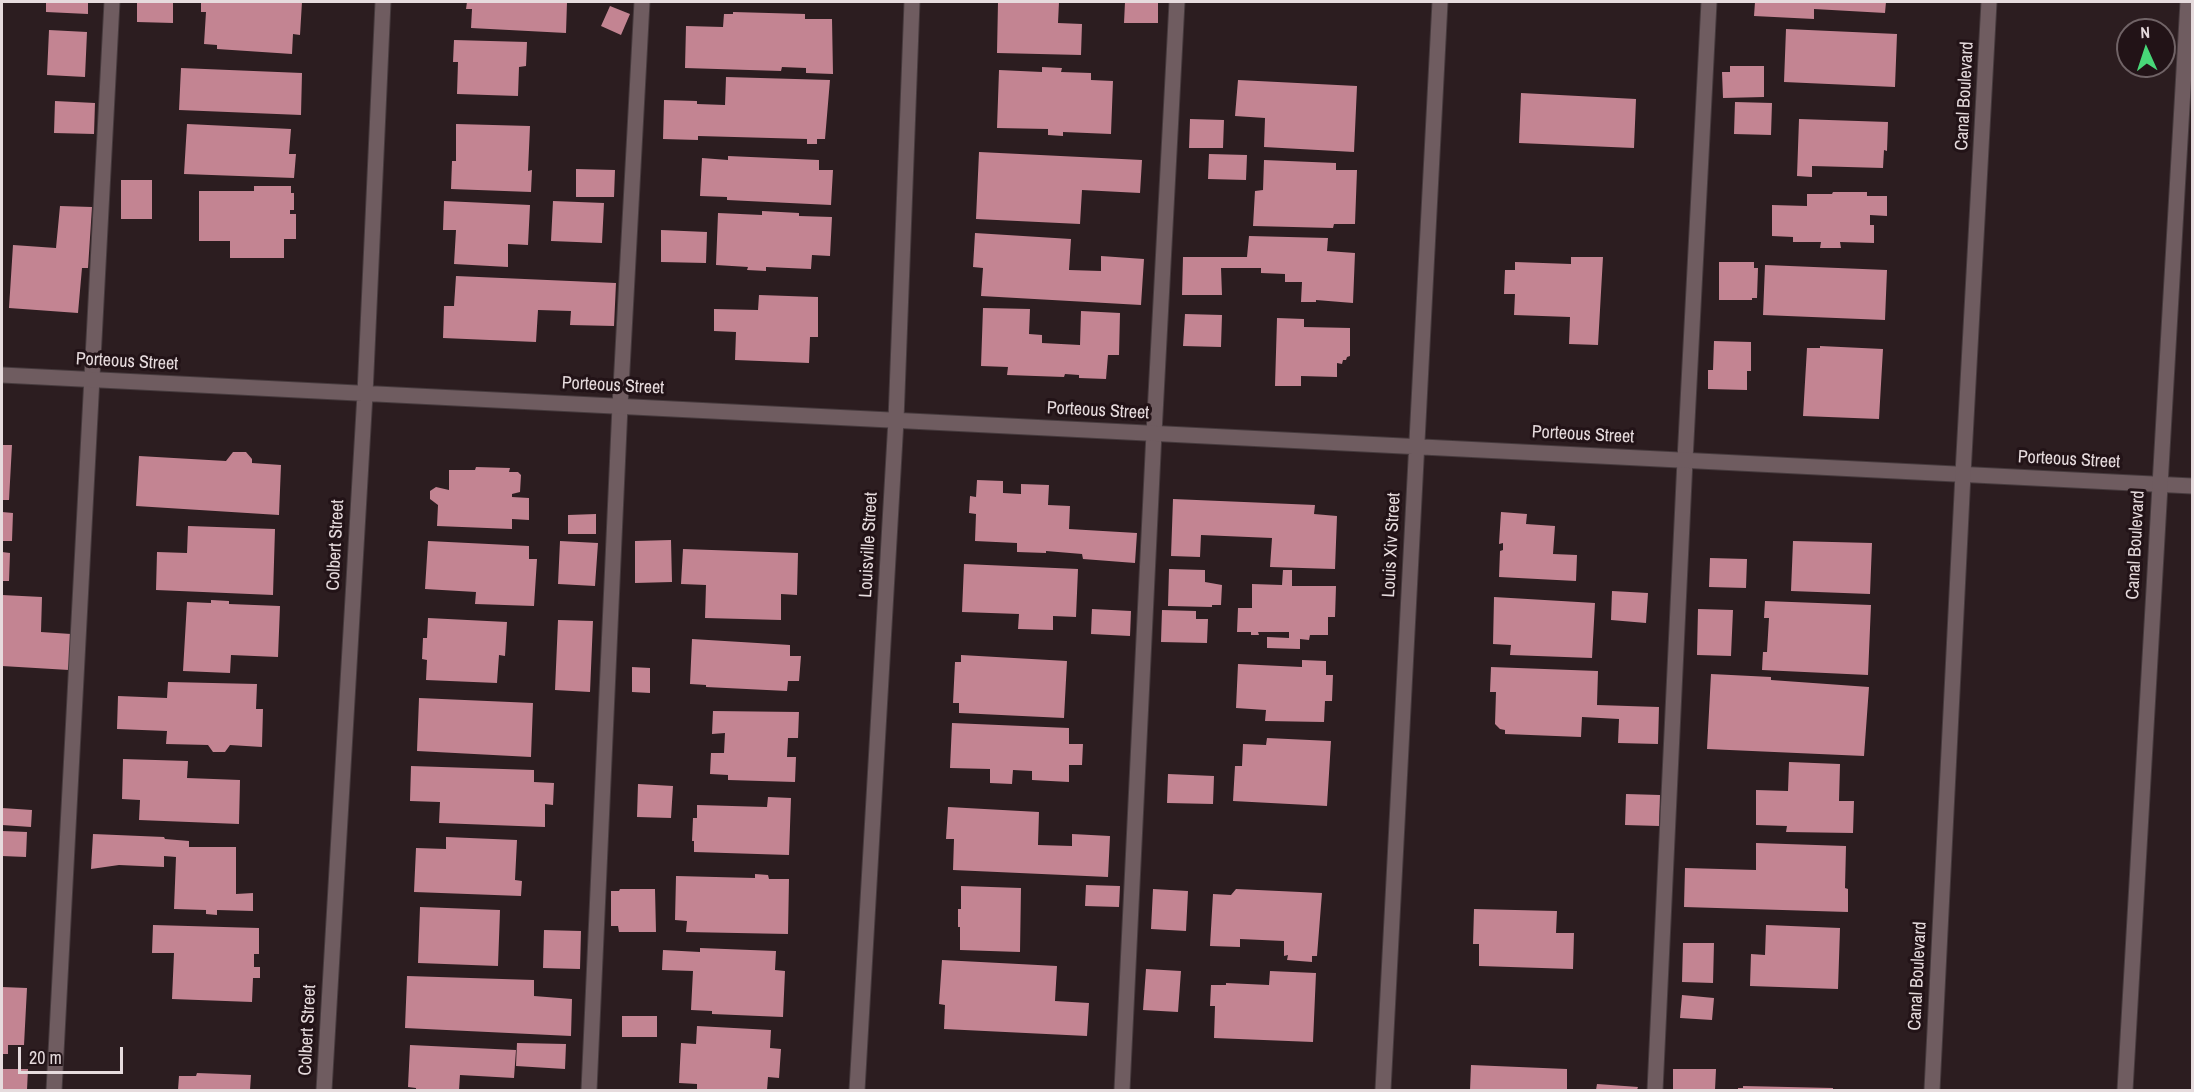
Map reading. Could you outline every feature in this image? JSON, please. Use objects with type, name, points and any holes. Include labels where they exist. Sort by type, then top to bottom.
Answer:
[{"type":"street","points":[[54,1090],[112,2]]},
{"type":"street","name":"Colbert Street","points":[[324,1090],[365,393],[383,2]]},
{"type":"street","points":[[589,1090],[620,406],[642,2]]},
{"type":"street","name":"Louisville Street","points":[[857,1090],[896,420],[912,2]]},
{"type":"street","points":[[1122,1090],[1177,2]]},
{"type":"street","name":"Louis Xiv Street","points":[[1383,1090],[1440,2]]},
{"type":"street","points":[[1655,1090],[1709,2]]},
{"type":"street","name":"Canal Boulevard","points":[[1932,1090],[1989,2]]},
{"type":"street","name":"Canal Boulevard","points":[[2125,1090],[2188,2]]},
{"type":"street","name":"Porteous Street","points":[[2,375],[2193,486]]},
{"type":"building","points":[[46,2],[88,2],[88,14],[46,12]]},
{"type":"building","points":[[137,2],[173,2],[173,23],[137,22]]},
{"type":"building","points":[[201,2],[302,2],[300,35],[293,34],[292,54],[217,49],[217,45],[204,44],[206,12],[201,12]]},
{"type":"building","points":[[467,2],[567,2],[566,33],[471,28],[472,9],[466,9]]},
{"type":"building","points":[[998,2],[1059,2],[1058,23],[1082,24],[1081,55],[997,53]]},
{"type":"building","points":[[1125,2],[1158,2],[1158,23],[1124,23]]},
{"type":"building","points":[[1755,2],[1886,2],[1885,13],[1814,9],[1814,19],[1754,16]]},
{"type":"building","points":[[610,6],[630,14],[621,35],[601,26]]},
{"type":"building","points":[[733,12],[805,14],[805,19],[832,19],[833,74],[806,73],[806,68],[782,67],[781,71],[685,68],[686,26],[723,27],[724,14],[733,14]]},
{"type":"building","points":[[1786,29],[1897,34],[1895,87],[1784,82]]},
{"type":"building","points":[[49,30],[87,32],[85,77],[47,75]]},
{"type":"building","points":[[454,40],[527,42],[526,66],[519,67],[518,96],[457,94],[458,62],[453,62]]},
{"type":"building","points":[[1730,66],[1764,66],[1764,97],[1723,98],[1722,72],[1730,72]]},
{"type":"building","points":[[1042,67],[1062,68],[1061,72],[1091,73],[1091,80],[1113,81],[1111,134],[1063,132],[1063,136],[1048,135],[1048,129],[997,128],[999,70],[1042,72]]},
{"type":"building","points":[[181,68],[302,73],[301,115],[179,110]]},
{"type":"building","points":[[726,77],[830,80],[825,139],[817,139],[817,144],[807,144],[807,139],[698,136],[698,140],[663,139],[664,100],[725,105]]},
{"type":"building","points":[[1238,80],[1357,86],[1354,152],[1264,147],[1265,118],[1235,116]]},
{"type":"building","points":[[1521,93],[1636,99],[1634,148],[1519,143]]},
{"type":"building","points":[[55,101],[95,103],[94,134],[54,133]]},
{"type":"building","points":[[1735,102],[1772,103],[1771,135],[1734,134]]},
{"type":"building","points":[[1190,119],[1224,120],[1223,148],[1189,148]]},
{"type":"building","points":[[1799,119],[1888,122],[1887,151],[1884,150],[1883,168],[1812,166],[1812,177],[1797,176]]},
{"type":"building","points":[[187,124],[291,129],[289,154],[296,154],[294,178],[184,174]]},
{"type":"building","points":[[456,124],[530,126],[528,171],[532,170],[531,192],[451,189],[452,161],[456,161]]},
{"type":"building","points":[[979,152],[1142,160],[1140,193],[1082,190],[1080,224],[976,219]]},
{"type":"building","points":[[1209,154],[1247,155],[1246,180],[1208,179]]},
{"type":"building","points":[[728,156],[819,160],[819,170],[833,170],[831,205],[727,200],[727,197],[700,196],[702,158],[728,160]]},
{"type":"building","points":[[1264,160],[1336,163],[1336,170],[1357,170],[1355,224],[1334,224],[1333,228],[1253,226],[1255,191],[1263,190]]},
{"type":"building","points":[[576,169],[615,170],[614,197],[576,197]]},
{"type":"building","points":[[121,180],[152,180],[152,219],[121,219]]},
{"type":"building","points":[[254,186],[291,186],[291,193],[294,193],[294,210],[290,210],[290,214],[296,214],[296,239],[284,239],[284,258],[230,258],[230,241],[199,241],[199,191],[254,191]]},
{"type":"building","points":[[1833,192],[1867,192],[1867,196],[1887,196],[1887,216],[1870,215],[1870,225],[1874,225],[1874,243],[1840,242],[1841,248],[1820,248],[1821,242],[1793,242],[1793,237],[1772,236],[1772,205],[1807,206],[1807,194],[1832,194]]},
{"type":"building","points":[[444,201],[530,205],[528,245],[508,244],[508,267],[454,264],[456,230],[443,230]]},
{"type":"building","points":[[553,201],[604,203],[602,243],[551,241]]},
{"type":"building","points":[[60,206],[92,207],[88,268],[82,268],[78,313],[9,308],[13,245],[56,248]]},
{"type":"building","points":[[762,211],[799,213],[799,216],[832,217],[830,256],[812,255],[811,269],[766,267],[766,271],[747,270],[748,267],[716,265],[718,213],[762,215]]},
{"type":"building","points":[[661,230],[707,232],[706,263],[661,262]]},
{"type":"building","points":[[975,233],[1071,239],[1069,270],[1101,271],[1101,256],[1144,259],[1141,305],[981,296],[983,268],[973,267]]},
{"type":"building","points":[[1249,236],[1328,238],[1327,251],[1355,253],[1353,303],[1316,300],[1316,302],[1301,302],[1302,282],[1285,282],[1285,274],[1261,273],[1261,268],[1221,268],[1222,295],[1182,295],[1183,257],[1247,257]]},
{"type":"building","points":[[1571,257],[1603,257],[1598,345],[1569,344],[1570,317],[1514,315],[1515,294],[1504,294],[1505,270],[1515,270],[1515,262],[1571,264]]},
{"type":"building","points":[[1719,262],[1754,262],[1754,268],[1758,268],[1757,298],[1719,300]]},
{"type":"building","points":[[1765,265],[1887,270],[1885,320],[1763,315]]},
{"type":"building","points":[[456,276],[616,283],[614,326],[570,325],[571,311],[538,310],[536,342],[443,338],[444,306],[454,306]]},
{"type":"building","points":[[759,295],[818,297],[818,337],[810,337],[809,363],[735,360],[736,332],[714,331],[714,309],[758,310]]},
{"type":"building","points":[[983,308],[1030,309],[1029,334],[1042,335],[1042,343],[1080,345],[1081,311],[1120,313],[1119,355],[1108,355],[1106,379],[1079,378],[1079,375],[1065,374],[1064,377],[1007,375],[1008,367],[981,366]]},
{"type":"building","points":[[1185,314],[1222,315],[1221,347],[1183,346]]},
{"type":"building","points":[[1277,318],[1304,319],[1304,327],[1350,328],[1350,356],[1343,360],[1342,364],[1337,363],[1337,377],[1301,376],[1301,386],[1275,386]]},
{"type":"building","points":[[1714,341],[1751,342],[1751,371],[1747,371],[1747,390],[1708,389],[1708,370],[1713,370]]},
{"type":"building","points":[[1820,346],[1883,349],[1879,419],[1803,416],[1807,348],[1820,348]]},
{"type":"building","points":[[2,445],[12,445],[9,500],[2,500]]},
{"type":"building","points":[[233,452],[246,452],[252,459],[252,463],[281,465],[279,515],[136,506],[139,456],[226,461]]},
{"type":"building","points":[[476,467],[510,468],[509,472],[518,472],[521,475],[520,492],[512,494],[512,497],[529,498],[529,520],[512,519],[512,529],[437,526],[438,505],[430,499],[430,491],[436,487],[449,490],[449,470],[475,470]]},
{"type":"building","points":[[977,480],[1003,481],[1003,493],[1021,494],[1021,484],[1049,485],[1048,505],[1070,506],[1069,529],[1137,533],[1135,563],[1083,559],[1082,554],[1046,551],[1046,553],[1017,552],[1017,543],[975,541],[976,514],[969,513],[970,496],[976,497]]},
{"type":"building","points":[[1173,499],[1315,505],[1314,514],[1337,516],[1335,569],[1270,567],[1272,538],[1201,535],[1200,557],[1171,556]]},
{"type":"building","points":[[2,512],[13,513],[12,541],[2,541]]},
{"type":"building","points":[[1501,512],[1527,514],[1526,524],[1555,526],[1553,554],[1577,555],[1576,581],[1499,577],[1500,551],[1503,550],[1503,543],[1499,544]]},
{"type":"building","points":[[596,514],[596,534],[568,534],[568,515]]},
{"type":"building","points":[[188,526],[275,529],[273,595],[156,590],[157,552],[187,553]]},
{"type":"building","points":[[671,540],[672,582],[635,583],[635,541]]},
{"type":"building","points":[[428,541],[529,546],[529,559],[537,559],[534,606],[475,604],[476,592],[425,589]]},
{"type":"building","points":[[560,541],[598,543],[595,586],[558,584]]},
{"type":"building","points":[[1793,541],[1872,543],[1870,594],[1791,591]]},
{"type":"building","points":[[683,549],[798,553],[797,595],[781,594],[781,620],[705,618],[706,585],[681,584]]},
{"type":"building","points":[[2,552],[10,553],[9,581],[2,581]]},
{"type":"building","points":[[1710,558],[1747,559],[1746,588],[1709,587]]},
{"type":"building","points":[[964,564],[1078,569],[1076,617],[1053,616],[1053,630],[1018,629],[1019,614],[962,612]]},
{"type":"building","points":[[1169,569],[1205,570],[1205,582],[1222,585],[1221,605],[1212,605],[1212,607],[1168,606]]},
{"type":"building","points":[[1283,570],[1292,570],[1292,586],[1336,586],[1335,617],[1328,617],[1328,635],[1310,635],[1309,640],[1300,639],[1300,649],[1267,648],[1267,637],[1289,638],[1289,632],[1258,632],[1259,635],[1251,635],[1251,632],[1237,632],[1238,608],[1252,608],[1252,584],[1282,585]]},
{"type":"building","points":[[1612,591],[1648,593],[1646,623],[1611,620]]},
{"type":"building","points":[[2,595],[42,597],[41,632],[71,634],[69,670],[2,666]]},
{"type":"building","points":[[1494,597],[1595,603],[1592,658],[1510,655],[1511,645],[1493,644]]},
{"type":"building","points":[[211,600],[229,601],[229,604],[280,606],[278,657],[231,655],[230,673],[183,671],[187,602],[211,603]]},
{"type":"building","points":[[1765,601],[1871,605],[1868,675],[1762,670],[1763,652],[1767,652],[1769,618],[1764,618]]},
{"type":"building","points":[[1092,609],[1131,611],[1130,636],[1091,634]]},
{"type":"building","points":[[1698,609],[1733,610],[1731,656],[1697,655]]},
{"type":"building","points":[[1162,610],[1196,611],[1196,619],[1208,619],[1207,643],[1161,642]]},
{"type":"building","points":[[428,618],[507,622],[505,656],[499,655],[497,683],[426,680],[427,660],[422,659],[423,638],[427,638]]},
{"type":"building","points":[[558,620],[593,621],[590,692],[555,690]]},
{"type":"building","points":[[692,639],[790,645],[790,656],[801,656],[799,681],[788,681],[787,691],[706,687],[706,685],[690,684]]},
{"type":"building","points":[[961,655],[1067,661],[1064,718],[959,713],[959,703],[953,703],[955,662],[961,662]]},
{"type":"building","points":[[1302,660],[1326,661],[1326,675],[1333,675],[1332,701],[1325,701],[1324,722],[1265,721],[1266,710],[1236,708],[1238,664],[1302,667]]},
{"type":"building","points":[[632,667],[650,668],[650,693],[632,692]]},
{"type":"building","points":[[1491,667],[1598,671],[1597,705],[1659,707],[1658,744],[1618,743],[1619,719],[1582,717],[1581,737],[1505,734],[1505,730],[1495,724],[1496,692],[1490,692]]},
{"type":"building","points":[[1711,674],[1771,677],[1771,680],[1869,687],[1864,756],[1707,749]]},
{"type":"building","points":[[168,682],[257,684],[256,709],[263,709],[262,747],[230,745],[225,752],[213,752],[208,745],[166,744],[167,731],[117,729],[118,696],[167,698]]},
{"type":"building","points":[[419,698],[533,703],[531,757],[417,751]]},
{"type":"building","points":[[713,711],[799,712],[798,738],[788,738],[787,757],[796,757],[795,782],[728,780],[728,775],[710,774],[711,753],[724,753],[725,733],[712,734]]},
{"type":"building","points":[[952,723],[1069,728],[1069,744],[1083,744],[1082,765],[1069,765],[1069,782],[1032,780],[1032,771],[1013,770],[1012,784],[990,783],[990,769],[950,768]]},
{"type":"building","points":[[1267,738],[1331,741],[1327,806],[1233,801],[1235,766],[1242,766],[1243,744],[1266,745]]},
{"type":"building","points":[[123,759],[188,761],[187,778],[240,780],[239,824],[139,820],[140,800],[122,799]]},
{"type":"building","points":[[1789,762],[1840,764],[1839,801],[1854,801],[1853,833],[1786,832],[1787,826],[1756,825],[1756,790],[1788,791]]},
{"type":"building","points":[[411,766],[534,770],[534,782],[554,783],[553,805],[545,804],[545,827],[439,823],[440,802],[410,801]]},
{"type":"building","points":[[1168,774],[1214,776],[1213,804],[1167,803]]},
{"type":"building","points":[[638,784],[673,786],[671,818],[637,817]]},
{"type":"building","points":[[1626,794],[1660,795],[1659,826],[1625,825]]},
{"type":"building","points":[[768,797],[791,798],[789,855],[694,852],[693,818],[697,818],[697,805],[767,807]]},
{"type":"building","points":[[948,807],[1039,812],[1038,845],[1072,846],[1072,834],[1110,836],[1108,877],[953,870],[954,839],[946,839]]},
{"type":"building","points":[[2,808],[32,810],[31,827],[2,825]]},
{"type":"building","points":[[2,831],[27,832],[26,857],[2,856]]},
{"type":"building","points":[[93,834],[164,837],[165,839],[189,841],[189,847],[236,847],[236,894],[253,893],[253,911],[217,910],[217,915],[206,914],[206,910],[174,909],[176,857],[164,856],[164,867],[119,865],[91,869]]},
{"type":"building","points":[[446,837],[517,840],[515,880],[522,881],[521,896],[414,892],[416,848],[446,849]]},
{"type":"building","points":[[1756,843],[1846,846],[1845,888],[1848,889],[1848,912],[1684,907],[1685,868],[1756,870]]},
{"type":"building","points":[[755,874],[768,875],[769,879],[789,879],[788,934],[686,932],[687,921],[675,920],[676,876],[755,878]]},
{"type":"building","points":[[1086,885],[1120,886],[1119,907],[1085,906]]},
{"type":"building","points":[[961,886],[1021,888],[1020,952],[960,950],[958,909],[961,909]]},
{"type":"building","points":[[655,889],[656,932],[619,932],[618,926],[611,926],[611,891]]},
{"type":"building","points":[[1153,889],[1188,891],[1186,931],[1151,929]]},
{"type":"building","points":[[1236,889],[1322,893],[1317,956],[1312,956],[1312,962],[1287,960],[1288,955],[1284,956],[1284,941],[1240,939],[1240,947],[1210,946],[1213,894],[1231,895]]},
{"type":"building","points":[[420,907],[500,910],[498,966],[418,963]]},
{"type":"building","points":[[1474,909],[1557,911],[1556,933],[1574,933],[1573,969],[1479,966],[1479,944],[1473,944]]},
{"type":"building","points":[[153,925],[259,928],[259,954],[254,954],[254,967],[260,967],[260,978],[253,978],[252,1002],[172,999],[174,953],[152,953]]},
{"type":"building","points":[[1766,925],[1840,928],[1838,989],[1750,986],[1751,954],[1765,955]]},
{"type":"building","points":[[544,930],[581,931],[580,969],[543,968]]},
{"type":"building","points":[[1683,943],[1714,943],[1713,983],[1682,982]]},
{"type":"building","points":[[700,948],[776,951],[775,970],[785,971],[783,1017],[712,1014],[712,1011],[691,1010],[693,971],[662,970],[663,950],[700,952]]},
{"type":"building","points":[[942,960],[1057,966],[1055,1001],[1089,1003],[1087,1036],[944,1029],[945,1005],[939,1004]]},
{"type":"building","points":[[1146,969],[1181,971],[1178,1012],[1143,1010]]},
{"type":"building","points":[[1270,971],[1316,973],[1313,1042],[1214,1038],[1215,1006],[1210,1006],[1211,985],[1226,985],[1226,983],[1269,985]]},
{"type":"building","points":[[407,976],[534,980],[534,996],[572,999],[571,1036],[405,1028]]},
{"type":"building","points":[[2,987],[27,988],[24,1045],[8,1045],[8,1054],[2,1054]]},
{"type":"building","points":[[1682,995],[1714,998],[1712,1020],[1680,1018]]},
{"type":"building","points":[[622,1016],[657,1016],[657,1037],[622,1037]]},
{"type":"building","points":[[697,1026],[771,1030],[770,1048],[781,1049],[779,1078],[768,1077],[767,1090],[697,1090],[697,1084],[679,1083],[681,1043],[696,1044]]},
{"type":"building","points":[[517,1043],[566,1044],[565,1069],[516,1066]]},
{"type":"building","points":[[410,1045],[516,1050],[514,1078],[460,1075],[459,1090],[416,1090],[416,1088],[408,1087]]},
{"type":"building","points":[[1471,1065],[1567,1069],[1567,1090],[1470,1090]]},
{"type":"building","points":[[2,1069],[28,1069],[27,1090],[2,1090]]},
{"type":"building","points":[[1673,1069],[1716,1069],[1715,1090],[1673,1090]]},
{"type":"building","points":[[197,1073],[251,1075],[250,1090],[178,1090],[179,1076],[196,1076]]},
{"type":"building","points":[[1597,1084],[1638,1087],[1637,1090],[1596,1090]]},
{"type":"building","points":[[1743,1086],[1833,1088],[1833,1090],[1738,1090]]}]
